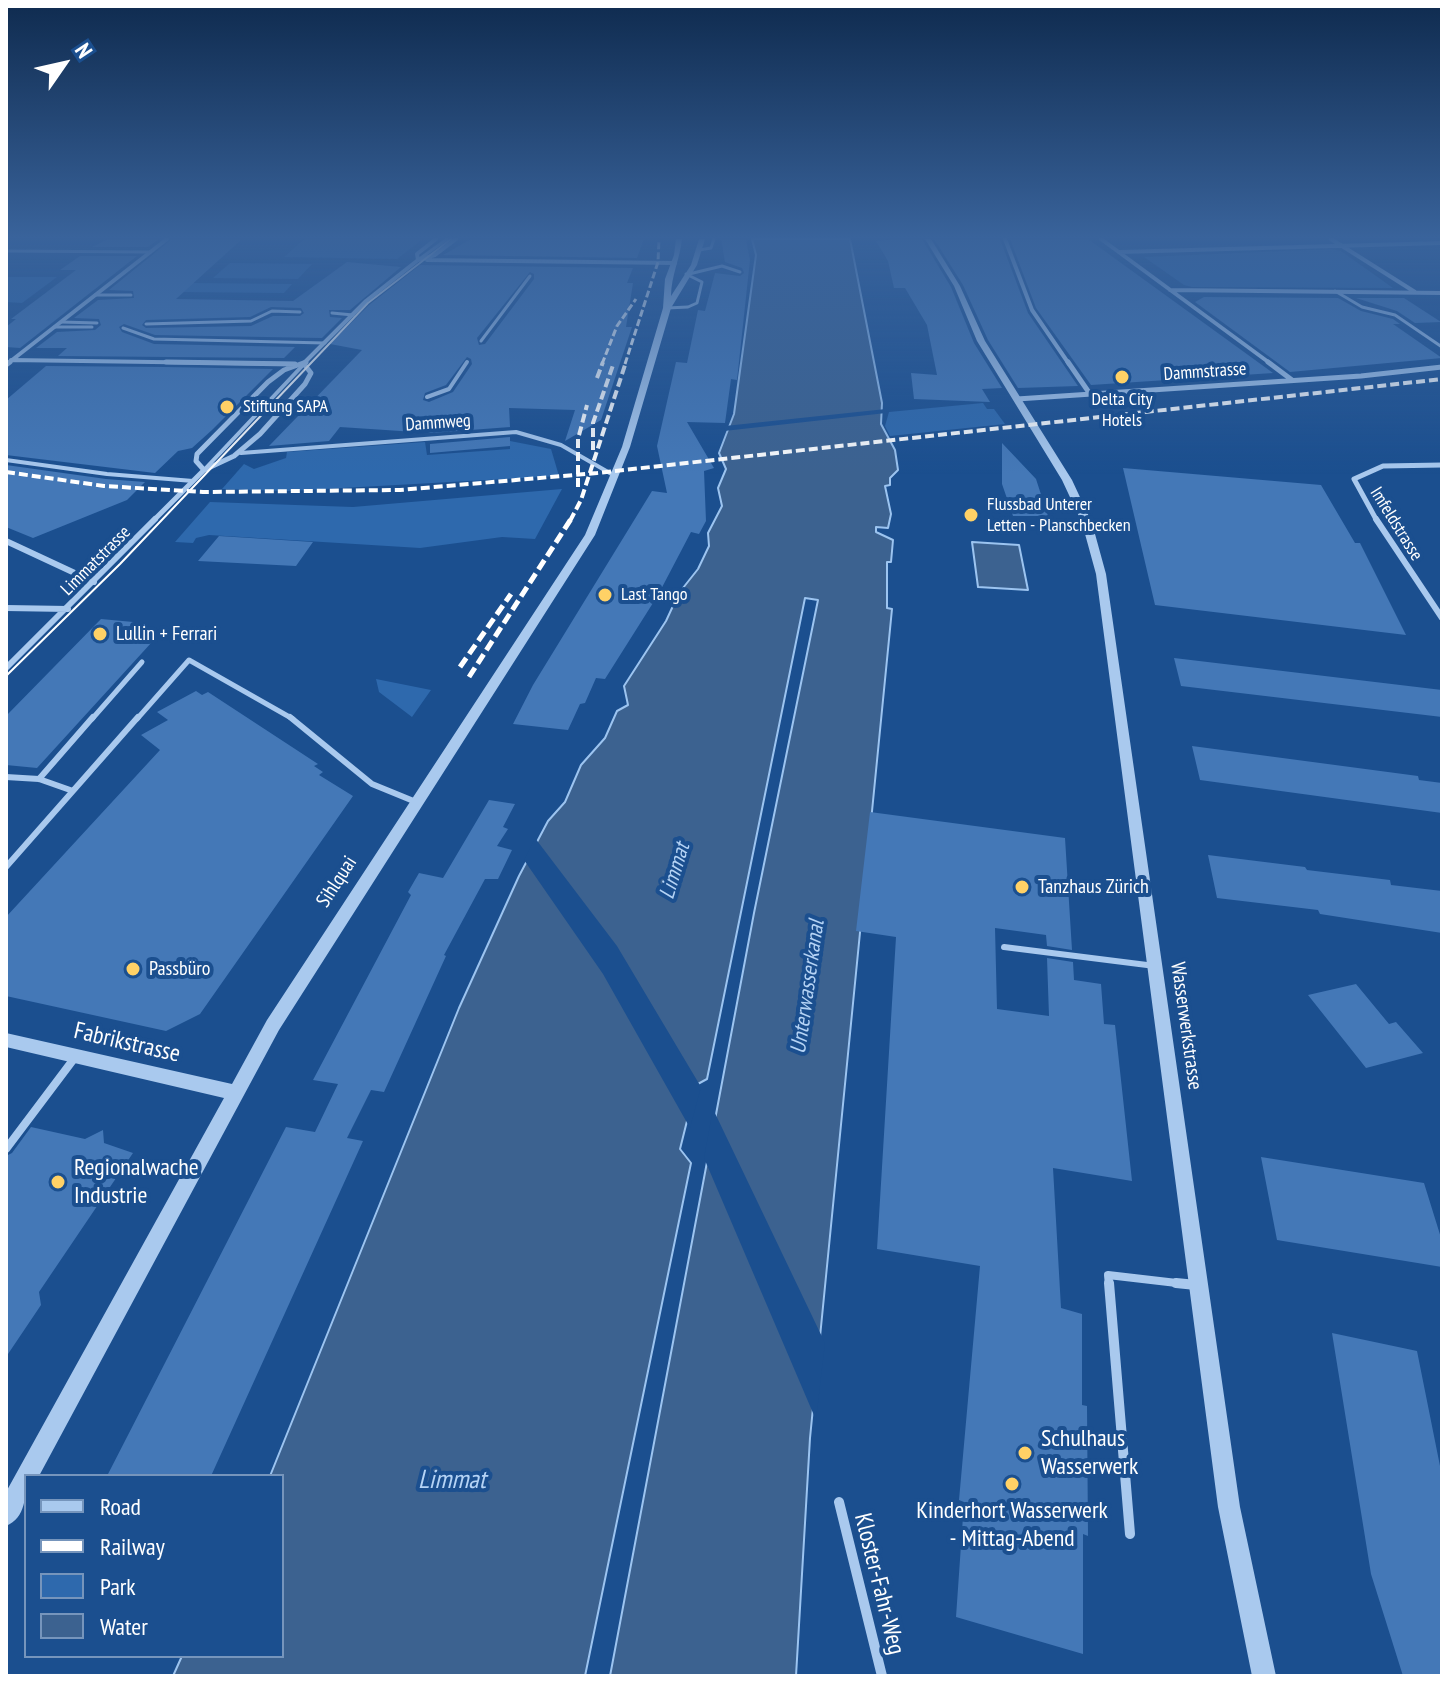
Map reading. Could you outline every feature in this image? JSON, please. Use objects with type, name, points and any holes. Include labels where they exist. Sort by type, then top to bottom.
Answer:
[{"type":"street","points":[[9,362],[67,317]]},
{"type":"street","name":"Limmatstrasse","points":[[204,470],[196,461],[197,454],[268,382],[284,370],[304,364],[351,317]]},
{"type":"street","name":"Sihlquai","points":[[29,1474],[273,1025],[590,535],[615,476],[664,317]]},
{"type":"street","name":"Wasserwerkstrasse","points":[[971,317],[981,341],[1073,491],[1087,523],[1101,574],[1229,1507],[1264,1676]]},
{"type":"street","points":[[1037,317],[1090,394]]},
{"type":"street","points":[[1207,317],[1293,381]]},
{"type":"street","points":[[9,362],[304,364]]},
{"type":"street","name":"Limmatstrasse","points":[[6,668],[204,470],[226,464],[241,453],[305,384],[311,373],[304,364]]},
{"type":"street","name":"Dammstrasse","points":[[1017,399],[1293,381],[1442,367]]},
{"type":"street","name":"Imfeldstrasse","points":[[1442,465],[1387,468],[1360,474],[1354,479],[1388,540],[1442,618]]},
{"type":"street","points":[[6,541],[46,558],[63,571],[94,582]]},
{"type":"street","points":[[7,608],[68,609]]},
{"type":"street","name":"Fabrikstrasse","points":[[6,1040],[236,1093]]},
{"type":"street","name":"Sihlquai","points":[[6,1515],[24,1482]]},
{"type":"lane","points":[[146,324],[251,321],[258,317]]},
{"type":"lane","points":[[481,341],[499,317]]},
{"type":"lane","points":[[1399,317],[1442,347]]},
{"type":"lane","points":[[61,322],[97,323]]},
{"type":"lane","points":[[54,327],[92,327]]},
{"type":"lane","points":[[123,328],[154,339],[325,343]]},
{"type":"lane","points":[[427,397],[449,389],[467,362]]},
{"type":"lane","name":"Limmatstrasse","points":[[204,470],[304,364]]},
{"type":"lane","name":"Dammweg","points":[[241,453],[516,432],[569,449],[615,476]]},
{"type":"lane","points":[[6,460],[107,474],[193,481]]},
{"type":"lane","points":[[6,867],[189,660],[284,712],[372,784],[416,802]]},
{"type":"lane","points":[[39,779],[142,662]]},
{"type":"lane","points":[[6,777],[39,779],[73,791]]},
{"type":"lane","points":[[1004,947],[1155,966]]},
{"type":"lane","points":[[6,1149],[76,1056]]},
{"type":"lane","points":[[1130,1534],[1108,1275],[1200,1286]]},
{"type":"lane","name":"Kloster-Fahr-Weg","points":[[839,1502],[882,1676]]},
{"type":"green space","points":[[983,403],[987,409],[994,409],[1005,424],[890,436],[885,426],[889,412]]},
{"type":"green space","points":[[510,441],[551,449],[559,476],[288,491],[222,489],[244,464],[254,469],[286,458],[287,452],[425,442],[427,455],[510,449]]},
{"type":"green space","points":[[562,489],[535,539],[502,537],[420,548],[209,535],[196,538],[193,543],[175,542],[210,502],[353,507]]},
{"type":"green space","points":[[376,679],[431,690],[412,717],[379,692]]},
{"type":"water","name":"Limmat","points":[[747,317],[865,317],[882,403],[881,424],[895,450],[898,470],[890,478],[890,485],[885,486],[891,514],[888,528],[876,527],[876,532],[893,540],[891,562],[887,562],[887,608],[892,609],[810,1438],[796,1676],[610,1676],[754,913],[818,600],[805,598],[707,1079],[696,1085],[680,1149],[691,1163],[585,1676],[173,1676],[181,1658],[284,1658],[284,1474],[271,1474],[459,1008],[519,876],[548,821],[565,802],[581,765],[605,738],[617,711],[628,705],[624,686],[666,621],[679,593],[698,569],[709,546],[708,533],[722,506],[718,488],[726,469],[719,453],[734,414]]},
{"type":"water","points":[[972,542],[1019,545],[1028,590],[978,587]]},
{"type":"pier","points":[[886,409],[886,413],[724,431],[725,426]]},
{"type":"pier","points":[[535,838],[617,946],[701,1087],[690,1128],[603,974],[524,860]]},
{"type":"pier","points":[[713,1109],[825,1343],[816,1420],[704,1158]]},
{"type":"building","points":[[59,317],[20,348],[6,347],[6,327],[16,319],[11,319]]},
{"type":"building","points":[[233,317],[146,320],[142,325],[146,328],[251,326],[270,317],[342,318],[322,338],[155,335],[124,324],[119,327],[122,332],[154,344],[295,347],[284,358],[58,356],[67,348],[36,348],[57,332],[95,330],[101,325],[99,319],[74,318]]},
{"type":"building","points":[[357,317],[493,317],[477,338],[479,345],[485,344],[505,317],[628,317],[626,327],[632,327],[601,420],[565,441],[575,410],[509,408],[510,427],[431,433],[340,427],[329,441],[269,446],[362,350],[330,344]],"holes":[[[467,357],[472,364],[453,392],[429,402],[423,400],[425,393],[446,385]]]},
{"type":"building","points":[[696,317],[744,317],[737,380],[731,379],[725,423],[687,422],[714,468],[704,471],[706,521],[699,534],[691,532],[658,595],[605,679],[596,678],[568,730],[513,724],[533,685],[652,491],[667,493],[657,446],[676,362],[687,363]]},
{"type":"building","points":[[923,317],[964,317],[974,343],[1002,388],[982,389],[990,402],[914,399],[911,373],[937,375],[927,325]]},
{"type":"building","points":[[978,317],[1031,317],[1078,386],[1018,388]]},
{"type":"building","points":[[1043,317],[1196,317],[1273,373],[1091,385]]},
{"type":"building","points":[[1216,317],[1387,317],[1400,324],[1393,324],[1442,358],[1290,372]]},
{"type":"building","points":[[1407,317],[1434,317],[1441,322],[1415,323]]},
{"type":"building","points":[[46,366],[273,369],[192,448],[178,451],[155,473],[6,455],[6,400]]},
{"type":"building","points":[[510,437],[510,446],[430,453],[430,444]]},
{"type":"building","points":[[1002,443],[1036,479],[1048,516],[1013,516],[1002,484]]},
{"type":"building","points":[[6,465],[145,482],[127,500],[33,538],[6,527]]},
{"type":"building","points":[[1123,468],[1321,485],[1355,543],[1360,543],[1406,635],[1155,605]]},
{"type":"building","points":[[219,536],[313,542],[296,566],[198,561]]},
{"type":"building","points":[[101,619],[144,623],[152,642],[37,768],[6,765],[6,716]]},
{"type":"building","points":[[1174,658],[1442,690],[1442,717],[1181,686]]},
{"type":"building","points":[[196,691],[202,695],[208,692],[318,764],[314,766],[323,772],[319,775],[353,796],[200,1014],[166,1031],[6,996],[6,917],[160,750],[141,735],[168,720],[157,712]]},
{"type":"building","points":[[1192,746],[1418,776],[1419,780],[1442,783],[1442,813],[1200,780]]},
{"type":"building","points":[[489,800],[515,804],[503,827],[508,829],[497,846],[512,850],[498,879],[485,879],[444,955],[384,1092],[371,1090],[347,1138],[363,1141],[212,1474],[108,1474],[286,1127],[315,1132],[338,1084],[313,1080],[411,895],[408,892],[419,873],[443,878]]},
{"type":"building","points":[[870,812],[1065,838],[1072,950],[1047,946],[1046,935],[995,928],[997,1009],[1049,1016],[1047,958],[1073,962],[1074,980],[1101,984],[1104,1024],[1115,1025],[1132,1181],[1053,1168],[1061,1308],[1082,1314],[1082,1405],[1087,1406],[1088,1536],[1083,1534],[1083,1654],[956,1617],[964,1502],[959,1500],[980,1266],[877,1249],[896,937],[856,931]]},
{"type":"building","points":[[1208,855],[1390,880],[1391,885],[1442,891],[1442,933],[1320,914],[1318,910],[1217,898]]},
{"type":"building","points":[[1356,984],[1389,1024],[1396,1022],[1423,1053],[1366,1068],[1308,995]]},
{"type":"building","points":[[31,1127],[85,1139],[103,1130],[104,1143],[133,1153],[39,1292],[41,1305],[6,1357],[6,1156],[12,1153]]},
{"type":"building","points":[[1261,1157],[1424,1183],[1442,1241],[1442,1267],[1277,1240]]},
{"type":"building","points":[[1332,1333],[1417,1351],[1442,1476],[1442,1676],[1403,1676],[1371,1574]]},
{"type":"tram line","points":[[6,676],[120,564],[354,317]]},
{"type":"railway","points":[[602,364],[623,317]]},
{"type":"railway","points":[[625,364],[640,317]]},
{"type":"railway","points":[[597,378],[603,362]]},
{"type":"railway","points":[[590,474],[626,362]]},
{"type":"railway","points":[[593,450],[593,423],[613,365]]},
{"type":"railway","points":[[590,474],[1442,379]]},
{"type":"railway","points":[[578,475],[578,439],[587,405]]},
{"type":"railway","points":[[6,472],[104,486],[203,492],[400,490],[578,475]]},
{"type":"railway","points":[[570,521],[590,474]]},
{"type":"railway","points":[[578,475],[590,474]]},
{"type":"railway","points":[[578,475],[578,487]]},
{"type":"railway","points":[[469,677],[571,519]]},
{"type":"railway","points":[[460,667],[511,594]]},
{"type":"place","name":"Delta City Hotels","points":[[1122,377]]},
{"type":"place","name":"Stiftung SAPA","points":[[227,407]]},
{"type":"place","name":"Flussbad Unterer Letten - Planschbecken","points":[[971,515]]},
{"type":"place","name":"Last Tango","points":[[605,595]]},
{"type":"place","name":"Lullin + Ferrari","points":[[100,634]]},
{"type":"place","name":"Tanzhaus Zürich","points":[[1022,887]]},
{"type":"place","name":"Passbüro","points":[[133,969]]},
{"type":"place","name":"Regionalwache Industrie","points":[[58,1182]]},
{"type":"place","name":"Schulhaus Wasserwerk","points":[[1025,1453]]},
{"type":"place","name":"Kinderhort Wasserwerk - Mittag-Abend","points":[[1012,1484]]},
{"type":"water label","name":"Unterwasserkanal","points":[[808,987]]}]
